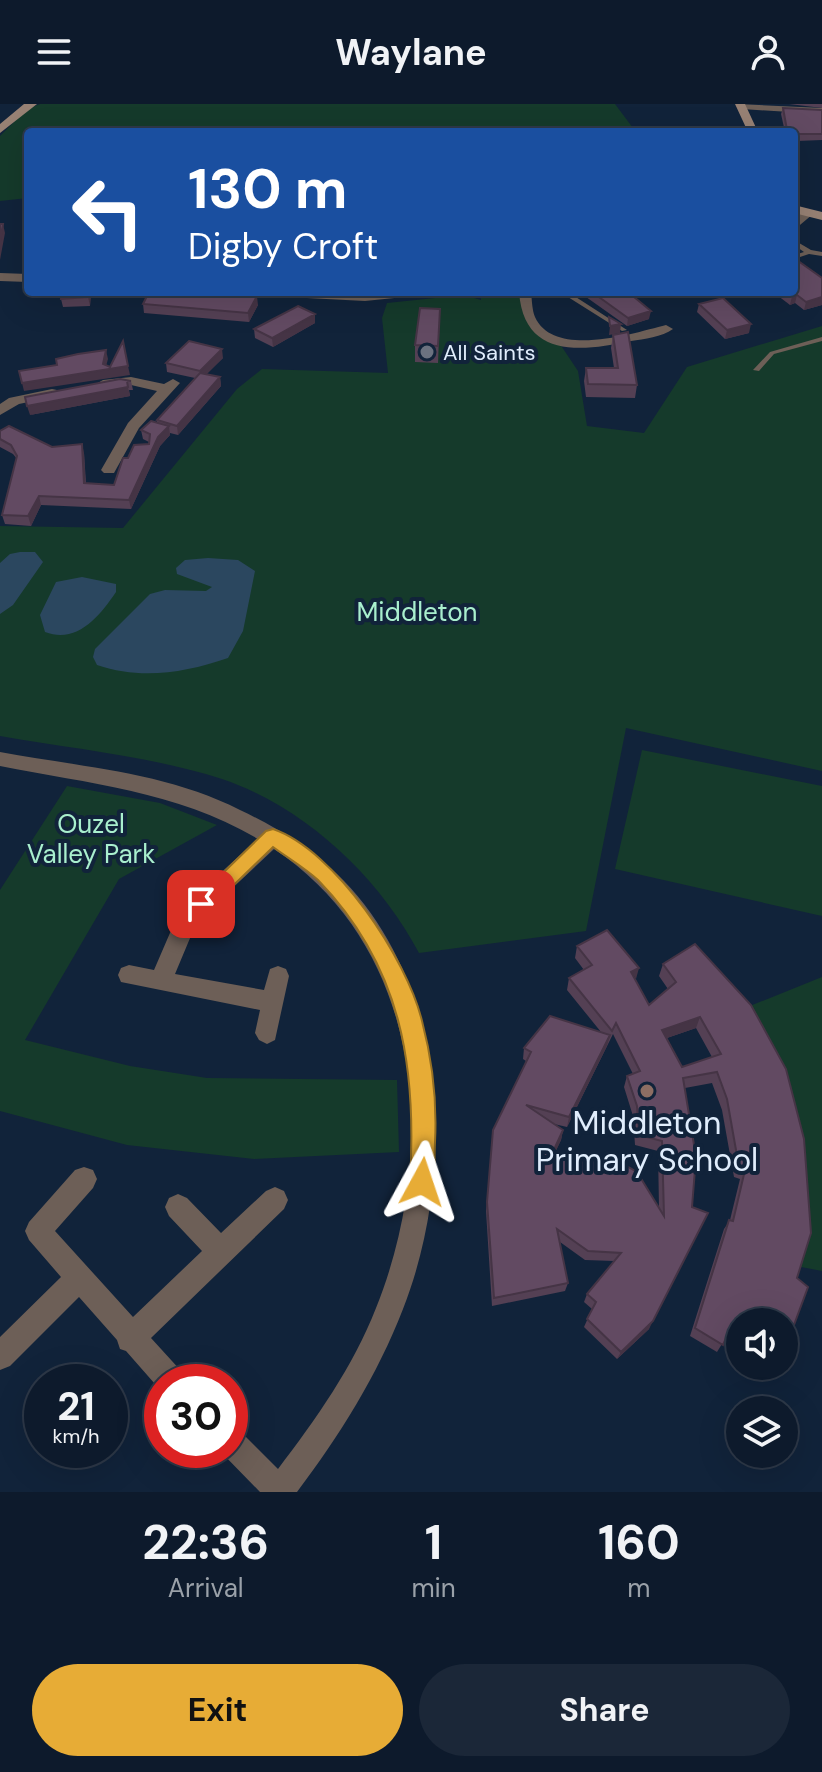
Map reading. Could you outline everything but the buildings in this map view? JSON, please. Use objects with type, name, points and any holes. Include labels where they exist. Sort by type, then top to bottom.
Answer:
[{"type":"street","points":[[0,130],[18,112],[32,104]]},
{"type":"street","points":[[751,128],[741,105],[822,111]]},
{"type":"street","points":[[798,211],[822,216]]},
{"type":"street","points":[[798,222],[807,214]]},
{"type":"street","points":[[0,277],[24,278]]},
{"type":"street","points":[[349,296],[375,296]]},
{"type":"street","points":[[526,296],[528,316],[535,327],[567,342],[603,345],[666,329]]},
{"type":"street","points":[[0,411],[14,401],[76,389],[131,381],[171,384],[133,426],[109,470]]},
{"type":"street","points":[[120,446],[144,448]]},
{"type":"street","points":[[0,759],[160,787],[228,812],[273,837],[323,873],[353,908],[380,947],[412,1019],[425,1116],[422,1182],[410,1243],[391,1306],[358,1378],[279,1492],[248,1460]]},
{"type":"street","points":[[161,981],[184,926],[201,904],[273,837]]},
{"type":"street","points":[[129,975],[272,1002]]},
{"type":"street","points":[[267,1033],[278,976]]},
{"type":"street","points":[[84,1179],[38,1231],[154,1364]]},
{"type":"street","points":[[130,1339],[275,1200]]},
{"type":"street","points":[[178,1207],[220,1251]]},
{"type":"street","points":[[0,1356],[78,1279]]},
{"type":"lane","points":[[798,245],[809,252],[822,254]]},
{"type":"lane","points":[[798,256],[809,252]]},
{"type":"lane","points":[[569,296],[624,330]]},
{"type":"lane","points":[[757,370],[772,353],[822,339]]},
{"type":"green space","points":[[40,104],[615,104],[633,128],[24,128],[24,198],[0,201],[0,136],[27,109]]},
{"type":"green space","name":"Middleton","points":[[454,296],[481,300],[480,296],[522,296],[530,327],[558,341],[578,371],[587,426],[644,433],[687,367],[822,326],[822,771],[626,728],[586,931],[419,953],[383,898],[337,848],[282,807],[253,791],[168,764],[0,736],[0,526],[123,528],[237,389],[262,369],[388,373],[382,318],[387,303]]},
{"type":"green space","points":[[642,750],[822,786],[822,916],[615,869]]},
{"type":"green space","name":"Ouzel Valley Park","points":[[67,786],[160,803],[217,825],[119,879],[25,1040],[130,1066],[207,1078],[397,1080],[399,1152],[254,1159],[127,1145],[0,1111],[0,890]]},
{"type":"green space","points":[[822,977],[822,1271],[796,1266],[805,1195],[802,1163],[785,1102],[740,1010]]},
{"type":"water","points":[[35,552],[43,562],[13,605],[0,614],[0,563],[10,554]]},
{"type":"water","points":[[185,560],[238,560],[255,571],[243,631],[228,658],[195,668],[162,673],[113,670],[97,665],[93,657],[95,649],[150,594],[165,590],[206,591],[212,587],[177,574],[176,568]]},
{"type":"water","points":[[82,577],[116,584],[116,592],[86,626],[67,634],[45,632],[40,615],[56,582]]},
{"type":"place","name":"All Saints","points":[[427,352]]},
{"type":"place","name":"Middleton Primary School","points":[[647,1091]]},
{"type":"route","points":[[201,904],[273,837],[323,873],[353,908],[380,947],[412,1019],[425,1116],[422,1182]]}]
